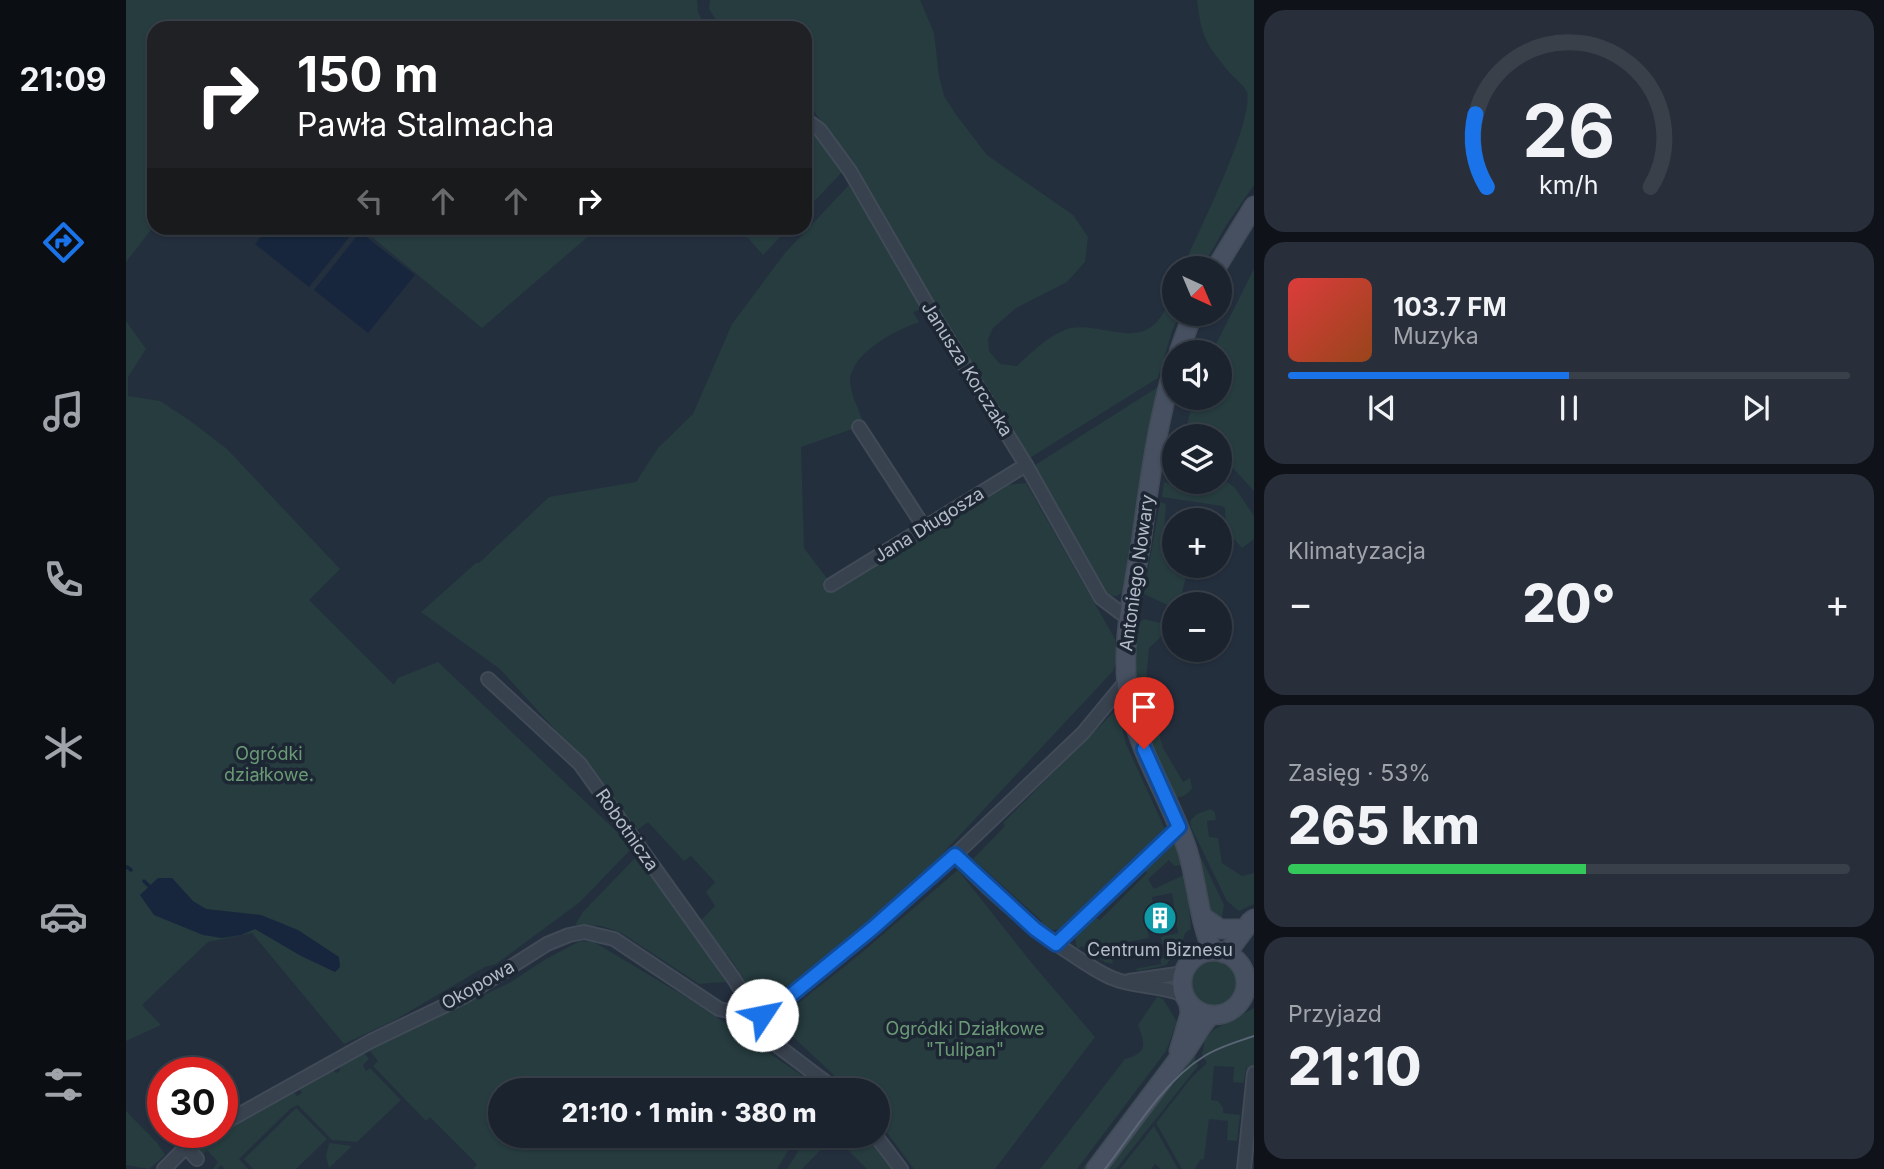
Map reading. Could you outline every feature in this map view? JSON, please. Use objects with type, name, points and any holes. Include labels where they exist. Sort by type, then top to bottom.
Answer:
[{"type":"street","name":"Janusza Korczaka","points":[[812,124],[841,156],[931,311],[1026,465],[1101,598],[1129,619]]},
{"type":"street","points":[[1223,256],[1254,206]]},
{"type":"street","name":"Antoniego Nowary","points":[[1163,410],[1129,619],[1126,681],[1136,728],[1179,827],[1193,869],[1197,897],[1218,952]]},
{"type":"street","points":[[859,426],[924,527]]},
{"type":"street","name":"Jana Długosza","points":[[831,585],[1026,465]]},
{"type":"street","name":"Robotnicza","points":[[488,679],[580,764],[746,999]]},
{"type":"street","points":[[762,1010],[779,1004],[899,906],[1083,733],[1126,681]]},
{"type":"street","points":[[1056,944],[1179,827]]},
{"type":"street","points":[[955,855],[1035,929],[1107,976],[1140,987],[1177,992],[1199,1012],[1211,1015],[1227,1013],[1246,1002],[1247,978],[1241,955],[1251,926]]},
{"type":"street","name":"Antoniego Nowary","points":[[1189,965],[1197,897]]},
{"type":"street","points":[[1204,918],[1220,929],[1251,926]]},
{"type":"street","points":[[1125,982],[1189,965],[1230,949],[1251,926]]},
{"type":"street","name":"Okopowa","points":[[238,1116],[371,1041],[465,996],[533,952],[569,935],[596,933],[614,939],[719,1009],[733,1012]]},
{"type":"street","points":[[1218,952],[1247,978]]},
{"type":"street","points":[[1177,1061],[1190,1014],[1182,985],[1189,965]]},
{"type":"street","points":[[746,999],[756,1001],[762,1010],[761,1020],[757,1025],[745,1027],[740,1025],[733,1012],[736,1005],[746,999]]},
{"type":"street","points":[[1096,1169],[1186,1052],[1211,1015]]},
{"type":"street","points":[[757,1025],[774,1043],[820,1078]]},
{"type":"street","points":[[1244,1169],[1254,1073]]},
{"type":"street","points":[[164,1169],[185,1148]]},
{"type":"street","points":[[187,1148],[197,1159]]},
{"type":"street","points":[[885,1148],[901,1169]]},
{"type":"green space","points":[[126,0],[697,0],[702,21],[147,21],[147,235],[126,262]]},
{"type":"green space","points":[[710,0],[920,0],[934,33],[944,96],[957,116],[987,155],[1073,215],[1088,237],[1085,262],[1067,282],[1016,308],[993,328],[988,339],[989,351],[1000,364],[1017,366],[1035,349],[1064,330],[1079,327],[1119,333],[1141,332],[1156,323],[1162,314],[1162,326],[1174,326],[1169,340],[1162,340],[1162,365],[1158,378],[1028,459],[843,150],[812,111],[812,21],[717,21],[709,9]]},
{"type":"green space","points":[[1197,0],[1254,0],[1254,185],[1209,256],[1188,256],[1234,152],[1247,107],[1246,89],[1229,72],[1210,46],[1200,22]]},
{"type":"green space","points":[[812,132],[828,148],[842,172],[812,204]]},
{"type":"green space","points":[[849,185],[922,309],[913,312],[919,322],[876,344],[866,352],[852,371],[851,387],[864,425],[801,447],[804,548],[835,589],[998,486],[1026,483],[1115,639],[1117,659],[1113,671],[931,866],[894,901],[780,993],[780,998],[767,1002],[744,984],[741,980],[743,977],[727,954],[724,956],[700,921],[715,906],[706,892],[715,882],[691,856],[684,861],[648,822],[636,831],[605,785],[500,669],[421,612],[479,563],[549,497],[636,482],[658,448],[693,414],[732,324],[785,253],[802,235],[812,235],[812,224]]},
{"type":"green space","points":[[369,235],[590,235],[482,328]]},
{"type":"green space","points":[[745,235],[782,235],[763,255]]},
{"type":"green space","points":[[1254,269],[1254,491],[1232,467],[1232,424],[1187,424],[1190,410],[1232,410],[1232,340],[1218,340],[1225,326],[1232,326],[1232,312]]},
{"type":"green space","name":"Ogródki działkowe.","points":[[126,321],[146,349],[128,377],[128,396],[160,401],[227,449],[340,569],[309,600],[394,685],[398,678],[438,662],[633,847],[580,902],[496,964],[485,967],[393,1021],[344,1044],[252,933],[208,942],[142,1005],[161,1025],[126,1041]]},
{"type":"green space","points":[[1158,387],[1124,591],[1117,596],[1105,595],[1032,467]]},
{"type":"green space","points":[[1232,486],[1254,516],[1254,539],[1242,548],[1232,539],[1232,508],[1162,497],[1162,494],[1232,494]]},
{"type":"green space","points":[[1160,502],[1166,504],[1166,508],[1162,508],[1162,578],[1186,578],[1182,592],[1162,592],[1162,602],[1144,594]]},
{"type":"green space","points":[[1143,619],[1162,624],[1162,636],[1149,648],[1146,683],[1163,748],[1183,782],[1190,778],[1192,788],[1180,797],[1175,797],[1157,760],[1139,701],[1134,662],[1137,630]]},
{"type":"green space","points":[[1117,709],[1126,744],[1165,829],[1064,928],[1054,930],[1042,927],[1042,921],[973,859],[1005,826],[1003,823]]},
{"type":"green space","points":[[1211,809],[1216,820],[1207,821],[1209,837],[1218,838],[1222,863],[1242,876],[1254,873],[1254,904],[1239,911],[1227,901],[1191,827],[1190,821],[1197,814]]},
{"type":"green space","points":[[1193,841],[1224,905],[1221,924],[1207,913]]},
{"type":"green space","points":[[1177,843],[1185,864],[1175,866],[1169,860],[1148,879],[1154,889],[1186,874],[1191,929],[1185,933],[1182,943],[1166,965],[1139,971],[1135,969],[1161,964],[1160,954],[1173,952],[1171,943],[1162,944],[1161,937],[1178,933],[1172,893],[1152,897],[1154,913],[1144,915],[1149,938],[1110,945],[1113,964],[1105,962],[1082,946],[1078,949],[1076,939],[1082,927],[1093,916],[1100,920],[1147,873],[1143,866],[1167,844]]},
{"type":"green space","points":[[638,855],[718,965],[716,967],[726,982],[699,984],[620,932],[601,926],[575,925],[583,912]]},
{"type":"green space","name":"Ogródki Działkowe \"Tulipan\"","points":[[958,870],[1095,1037],[995,1169],[914,1169],[890,1137],[890,1078],[837,1078],[776,1021]]},
{"type":"green space","points":[[580,941],[594,942],[696,1003],[806,1078],[488,1078],[488,1148],[790,1148],[777,1169],[473,1169],[477,1165],[474,1161],[430,1117],[426,1121],[373,1066],[378,1061],[369,1050],[509,983]]},
{"type":"green space","points":[[1214,960],[1230,967],[1237,983],[1230,999],[1214,1006],[1198,999],[1191,983],[1198,967]]},
{"type":"green space","points":[[1157,997],[1163,999],[1177,1022],[1166,1051],[1077,1169],[1040,1169],[1125,1059],[1141,1051],[1143,1043],[1138,1025]]},
{"type":"green space","points":[[1254,1008],[1254,1069],[1246,1068],[1244,1083],[1233,1082],[1234,1067],[1214,1066],[1211,1100],[1218,1101],[1223,1113],[1240,1115],[1237,1141],[1227,1140],[1228,1121],[1209,1119],[1204,1159],[1200,1160],[1195,1169],[1182,1169],[1156,1123],[1191,1078],[1207,1063],[1202,1055],[1205,1039],[1213,1030]]},
{"type":"green space","points":[[1179,1030],[1169,1062],[1090,1169],[1082,1169],[1173,1048]]},
{"type":"green space","points":[[1200,1037],[1195,1059],[1198,1066],[1116,1169],[1103,1169]]},
{"type":"green space","points":[[364,1053],[369,1059],[363,1065],[366,1071],[370,1068],[401,1100],[357,1142],[332,1140],[298,1105],[290,1109],[239,1159],[248,1169],[225,1169],[221,1165],[213,1169],[218,1162],[207,1150],[201,1156],[197,1150],[238,1148],[238,1122],[293,1091],[297,1096],[302,1093],[299,1087],[332,1069],[336,1073],[340,1071],[340,1067]]},
{"type":"green space","points":[[296,1108],[327,1139],[296,1169],[253,1169],[244,1159]]},
{"type":"green space","points":[[126,1111],[147,1133],[147,1148],[160,1148],[165,1155],[149,1169],[126,1165]]},
{"type":"green space","points":[[1154,1126],[1178,1169],[1161,1169],[1155,1164],[1151,1169],[1120,1169]]},
{"type":"green space","points":[[329,1143],[352,1146],[329,1168],[326,1156]]},
{"type":"green space","points":[[800,1148],[822,1148],[802,1169],[787,1169]]},
{"type":"green space","points":[[846,1148],[875,1148],[891,1169],[867,1169]]},
{"type":"water","points":[[262,235],[351,235],[309,287],[255,244]]},
{"type":"water","points":[[358,235],[364,235],[415,275],[368,333],[314,290]]},
{"type":"water","points":[[158,878],[172,878],[193,901],[206,909],[261,915],[298,930],[339,957],[340,967],[335,972],[255,929],[241,935],[222,938],[203,935],[154,915],[140,895]]},
{"type":"waterway","points":[[127,867],[131,870]]},
{"type":"waterway","points":[[144,881],[149,886]]},
{"type":"tram line","points":[[1105,1169],[1162,1093],[1189,1067],[1215,1050],[1254,1036]]},
{"type":"place","name":"Centrum Biznesu","points":[[1160,918]]},
{"type":"route","points":[[762,1015],[762,1010],[785,1000],[873,928],[955,855],[1035,929],[1056,944],[1179,827],[1144,749]]}]
